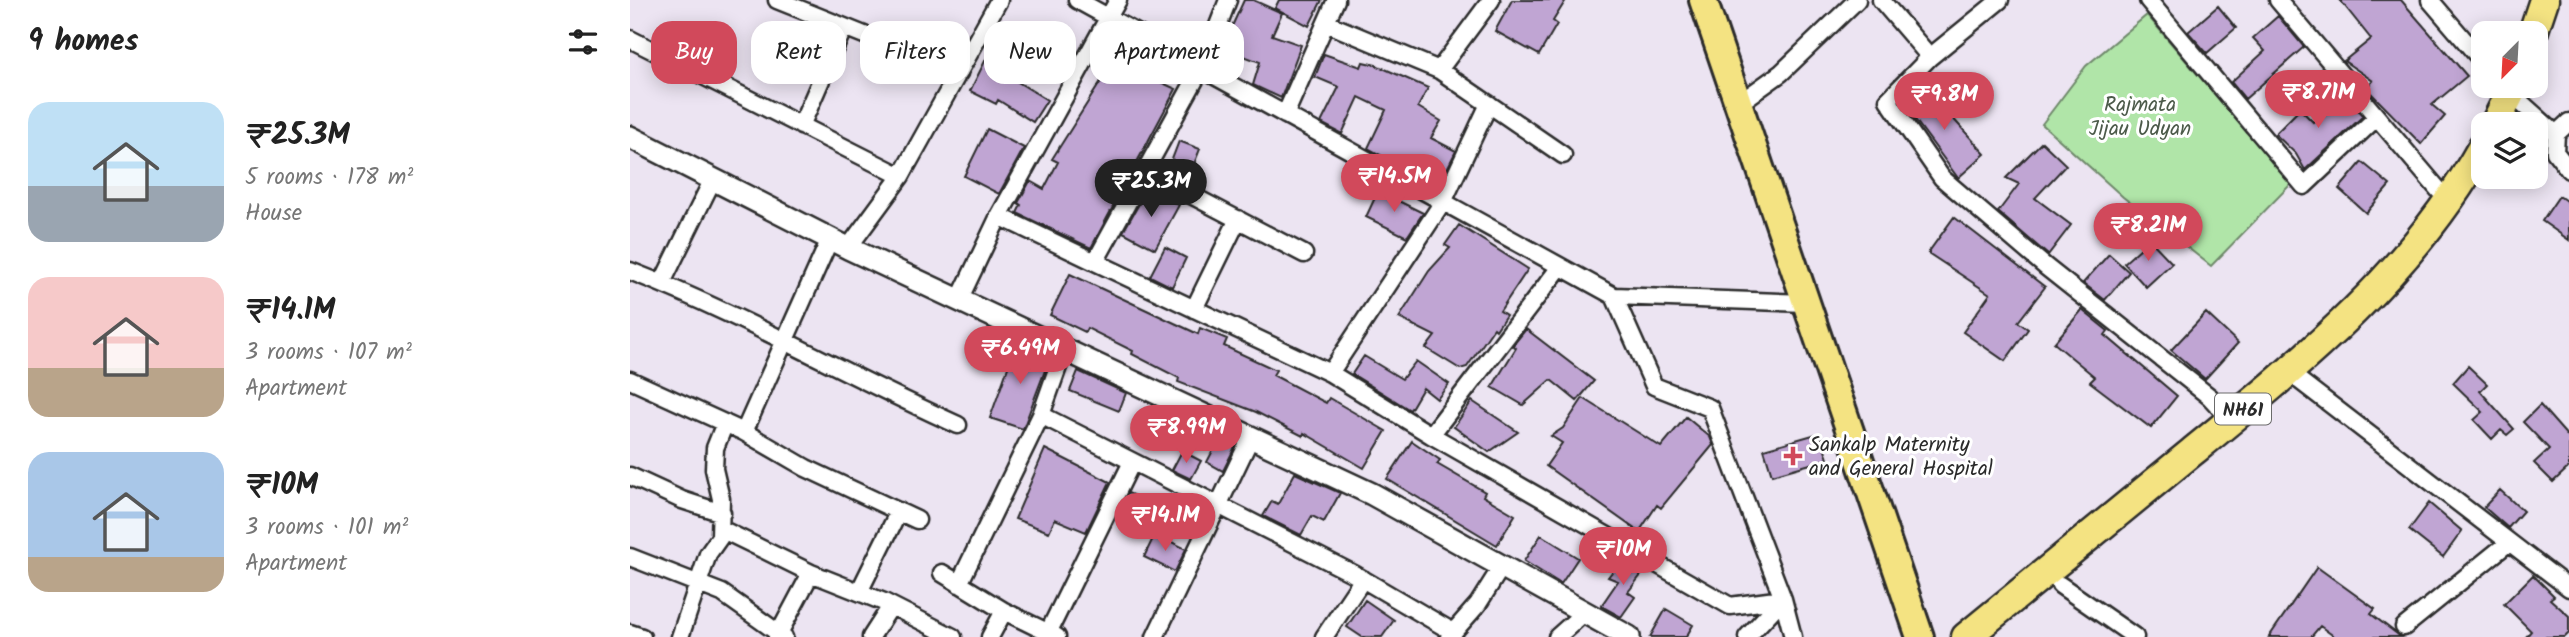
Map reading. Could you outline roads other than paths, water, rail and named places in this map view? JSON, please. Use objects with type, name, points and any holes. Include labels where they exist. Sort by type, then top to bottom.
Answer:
[{"type":"highway","points":[[2537,21],[2544,0]]},
{"type":"highway","name":"NH61","points":[[1966,637],[2231,420],[2349,318],[2392,274],[2448,201],[2471,165]]},
{"type":"main road","points":[[1703,0],[1917,636]]},
{"type":"street","points":[[778,0],[829,21]]},
{"type":"street","points":[[970,53],[999,0]]},
{"type":"street","points":[[1077,0],[1114,21]]},
{"type":"street","points":[[959,300],[999,216],[1118,0]]},
{"type":"street","points":[[1220,21],[1228,0]]},
{"type":"street","points":[[1284,115],[1336,0]]},
{"type":"street","points":[[1439,70],[1492,0]]},
{"type":"street","points":[[1738,104],[1781,73],[1857,0]]},
{"type":"street","points":[[1881,0],[1930,57]]},
{"type":"street","points":[[2000,0],[1930,57],[1888,100],[1942,177],[2046,267],[2210,397],[2231,420]]},
{"type":"street","points":[[2148,0],[2304,186],[2377,117]]},
{"type":"street","points":[[2278,0],[2448,201]]},
{"type":"street","points":[[2430,0],[2471,48]]},
{"type":"street","points":[[1326,23],[1439,70],[1563,155]]},
{"type":"street","points":[[630,39],[901,176]]},
{"type":"street","points":[[801,126],[819,84]]},
{"type":"street","points":[[744,432],[785,338],[839,244],[901,176],[953,84]]},
{"type":"street","points":[[1095,262],[1193,84]]},
{"type":"street","points":[[1228,84],[1614,296],[1806,303]]},
{"type":"street","points":[[2518,98],[2556,134]]},
{"type":"street","points":[[1330,373],[1443,202],[1489,104]]},
{"type":"street","points":[[2569,122],[2556,134],[2554,152],[2569,170]]},
{"type":"street","points":[[630,137],[839,244],[1372,494],[1629,637]]},
{"type":"street","points":[[1145,171],[1304,254]]},
{"type":"street","points":[[662,283],[713,179]]},
{"type":"street","points":[[999,216],[1330,373],[1431,435],[1730,606],[1783,599]]},
{"type":"street","points":[[1194,309],[1238,219]]},
{"type":"street","points":[[1431,435],[1560,267]]},
{"type":"street","points":[[630,271],[785,338],[882,391],[958,425]]},
{"type":"street","points":[[1614,296],[1654,386],[1710,408],[1783,599],[1793,637]]},
{"type":"street","points":[[959,583],[1041,415],[1064,349]]},
{"type":"street","points":[[2287,371],[2569,588]]},
{"type":"street","points":[[630,380],[744,432],[806,468],[917,520]]},
{"type":"street","points":[[1041,415],[1363,579],[1451,635],[1478,604],[1502,566]]},
{"type":"street","points":[[680,637],[708,554],[720,537],[721,521],[714,469],[715,448],[725,423]]},
{"type":"street","points":[[1155,637],[1251,437]]},
{"type":"street","points":[[942,573],[1004,611],[1053,635],[1132,462]]},
{"type":"street","points":[[630,476],[682,500],[811,573],[891,606],[953,637]]},
{"type":"street","points":[[859,592],[899,512]]},
{"type":"street","points":[[2404,626],[2508,543]]},
{"type":"street","points":[[630,557],[722,593],[780,636],[811,573]]},
{"type":"street","points":[[1324,637],[1363,579]]},
{"type":"street","points":[[2060,585],[2135,637]]},
{"type":"street","points":[[1747,637],[1783,599]]},
{"type":"street","points":[[871,637],[891,606]]},
{"type":"street","points":[[990,637],[1004,611]]},
{"type":"street","points":[[1557,637],[1584,612]]},
{"type":"street","points":[[630,633],[642,637]]},
{"type":"place","name":"Sankalp Maternity and General Hospital","points":[[1793,456]]},
{"type":"park label","name":"Rajmata Jijau Udyan","points":[[2140,116]]}]
